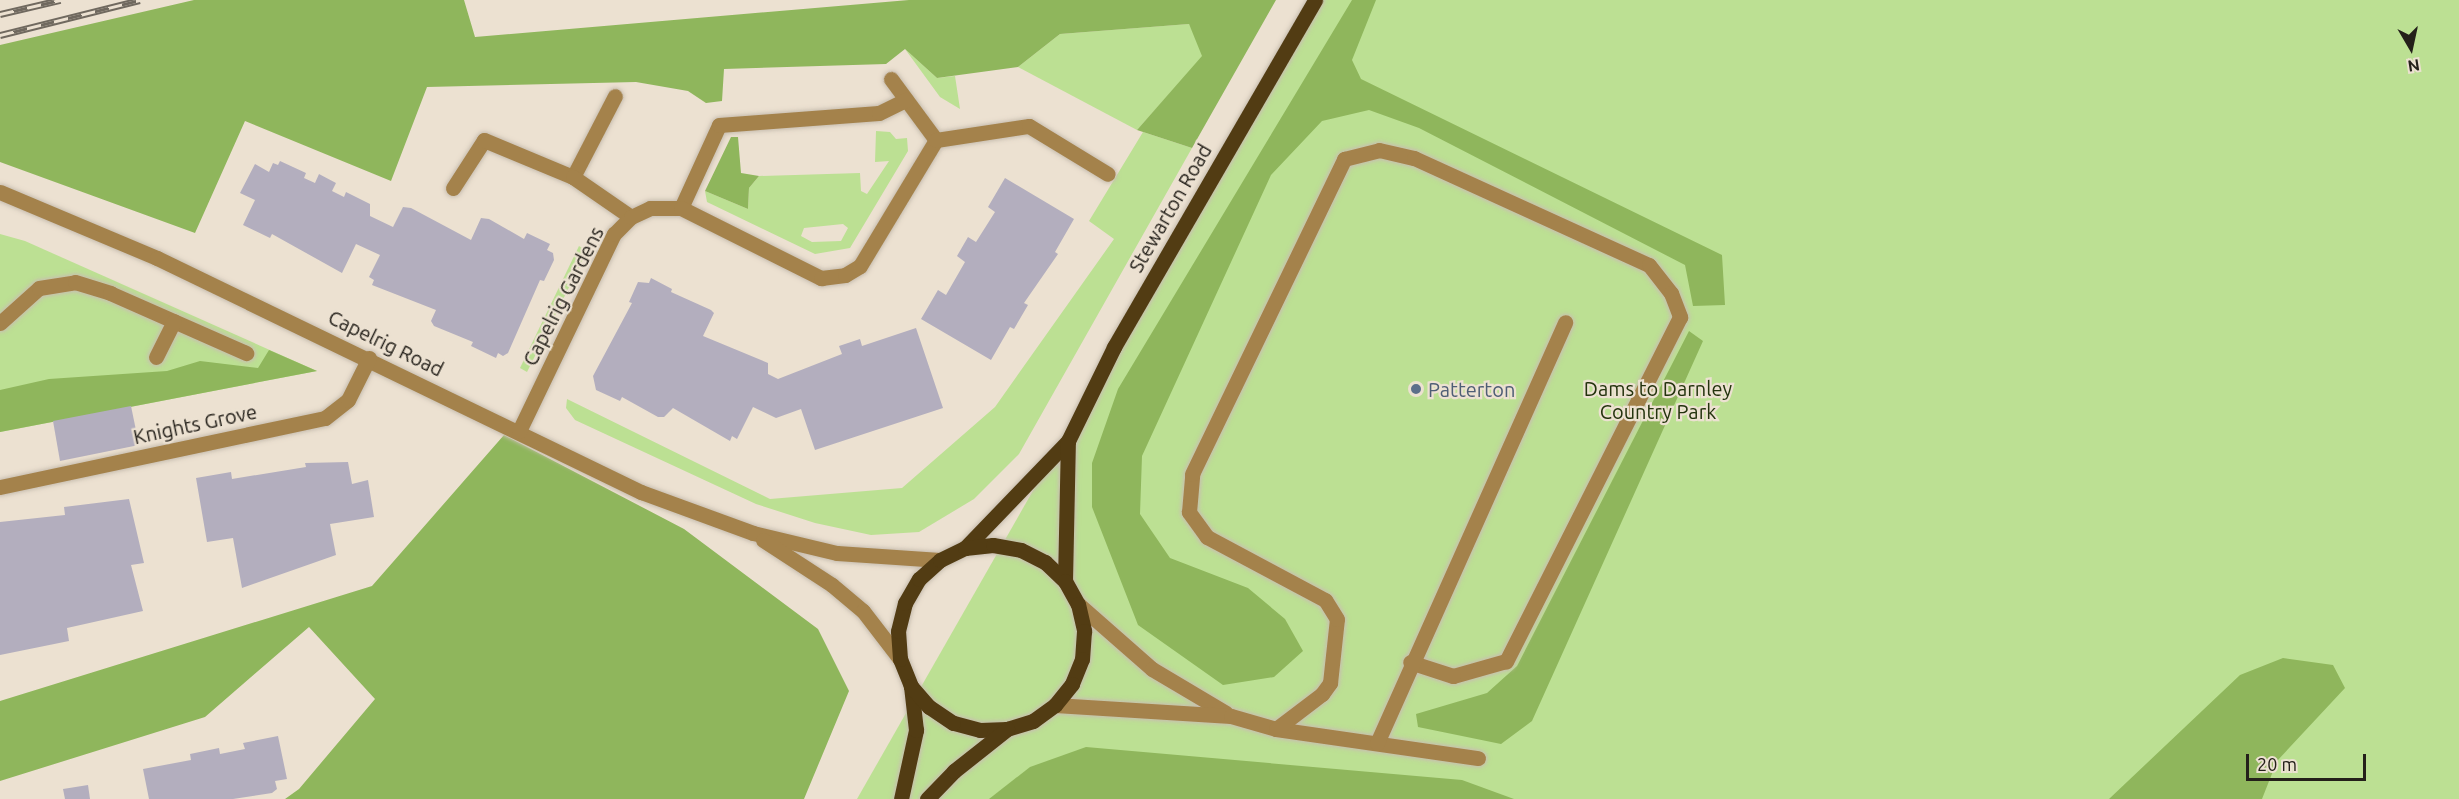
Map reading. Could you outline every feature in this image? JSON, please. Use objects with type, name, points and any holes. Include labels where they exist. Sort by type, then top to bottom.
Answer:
[{"type":"main road","name":"Stewarton Road","points":[[965,548],[1068,441],[1114,347],[1315,0]]},
{"type":"main road","name":"Stewarton Road","points":[[1065,581],[1068,441]]},
{"type":"main road","name":"Stewarton Road","points":[[901,799],[916,730],[911,686],[900,659],[898,631],[904,603],[919,579],[940,560],[965,548],[993,544],[1021,550],[1045,562],[1065,581],[1078,604],[1084,631],[1082,658],[1072,684],[1055,705],[1033,720],[1007,729],[980,730],[953,723],[929,707],[911,686]]},
{"type":"main road","name":"Stewarton Road","points":[[927,799],[954,771],[1007,729]]},
{"type":"street","points":[[891,79],[936,140],[1029,126],[1108,174]]},
{"type":"street","points":[[573,177],[615,96]]},
{"type":"street","points":[[681,208],[719,125],[879,113],[906,100]]},
{"type":"street","points":[[453,188],[484,140],[573,177],[631,217]]},
{"type":"street","name":"Capelrig Gardens","points":[[519,431],[614,234],[631,217],[650,208],[681,208],[821,278],[845,275],[860,266],[936,140]]},
{"type":"street","points":[[1276,729],[1322,694],[1330,683],[1337,619],[1325,600],[1207,537],[1189,512],[1192,474],[1344,159],[1379,150],[1414,158],[1649,265],[1671,293],[1680,317],[1506,660],[1453,676],[1410,662]]},
{"type":"street","name":"Capelrig Road","points":[[0,192],[157,258],[369,358],[641,492],[753,533],[837,553],[882,559],[940,560]]},
{"type":"street","points":[[0,323],[39,288],[75,282],[174,321],[246,353]]},
{"type":"street","points":[[156,357],[174,321]]},
{"type":"street","points":[[1377,743],[1410,662],[1565,322]]},
{"type":"street","name":"Knights Grove","points":[[0,487],[325,418],[348,399],[369,358]]},
{"type":"street","name":"Capelrig Road","points":[[753,533],[858,606],[900,659]]},
{"type":"street","points":[[1078,604],[1152,669],[1231,716]]},
{"type":"street","points":[[1055,705],[1231,716],[1276,729],[1478,758]]},
{"type":"green space","points":[[194,0],[464,0],[475,37],[909,0],[1276,0],[1192,148],[1137,130],[1202,56],[1189,24],[1060,34],[1018,67],[937,78],[905,49],[886,64],[724,69],[722,101],[706,103],[688,91],[636,82],[427,87],[391,181],[245,121],[195,233],[0,162],[0,45]]},
{"type":"green space","name":"Dams to Darnley Country Park","points":[[1313,0],[2459,0],[2459,799],[857,799]]},
{"type":"green space","points":[[1352,0],[1376,0],[1352,60],[1361,79],[1722,255],[1725,305],[1693,306],[1685,265],[1419,128],[1369,110],[1322,121],[1271,175],[1142,456],[1140,514],[1170,558],[1248,588],[1285,619],[1303,651],[1274,677],[1223,685],[1138,625],[1092,507],[1092,463],[1118,389]]},
{"type":"green space","points":[[1189,24],[1205,54],[1137,130],[1018,67],[1060,34]]},
{"type":"green space","points":[[905,49],[937,78],[955,76],[960,109],[940,97]]},
{"type":"green space","points":[[876,131],[890,132],[896,139],[907,138],[908,151],[850,248],[815,254],[707,202],[705,191],[748,209],[749,188],[759,176],[860,173],[861,191],[867,194],[889,161],[875,162]],"holes":[[[843,224],[848,228],[841,241],[812,242],[801,236],[804,228]]]},
{"type":"green space","points":[[1143,132],[1192,148],[1019,454],[974,499],[919,532],[871,535],[815,523],[756,504],[575,420],[566,408],[567,399],[770,499],[902,488],[995,407],[1114,239],[1089,221]]},
{"type":"green space","points":[[731,137],[738,137],[741,173],[759,176],[749,188],[748,209],[705,191]]},
{"type":"green space","points":[[0,234],[25,241],[317,371],[0,432]]},
{"type":"green space","points":[[579,246],[587,251],[527,372],[520,368]]},
{"type":"green space","points":[[1689,331],[1703,341],[1532,721],[1501,744],[1418,727],[1416,714],[1487,693],[1517,666]]},
{"type":"green space","points":[[269,350],[317,371],[0,432],[0,390],[49,379],[167,371],[200,361],[258,368]]},
{"type":"green space","points":[[504,435],[684,529],[818,629],[849,691],[804,799],[285,799],[299,789],[375,699],[309,627],[205,717],[0,781],[0,701],[372,586]]},
{"type":"green space","points":[[2283,658],[2333,665],[2345,688],[2277,761],[2262,799],[2109,799],[2240,675]]},
{"type":"green space","points":[[1086,747],[1462,780],[1514,799],[989,799],[1030,767]]},
{"type":"building","points":[[280,161],[306,173],[304,178],[315,183],[319,174],[336,183],[332,191],[344,197],[346,192],[370,204],[370,216],[393,227],[403,207],[411,208],[471,240],[481,218],[489,219],[524,239],[527,233],[550,244],[547,250],[553,253],[554,260],[544,281],[540,280],[508,353],[503,356],[498,353],[496,358],[471,346],[473,342],[434,326],[431,321],[436,310],[372,285],[374,280],[369,277],[380,255],[356,244],[342,273],[272,234],[270,238],[243,225],[255,200],[240,193],[255,164],[269,172],[273,163],[278,165]]},
{"type":"building","points":[[1005,178],[1074,219],[1055,252],[1058,254],[1024,303],[1028,305],[1014,329],[1010,327],[991,360],[921,319],[938,290],[946,295],[965,262],[957,256],[968,237],[976,242],[995,212],[988,207]]},
{"type":"building","points":[[651,278],[672,289],[671,292],[714,313],[703,336],[768,363],[768,374],[778,379],[842,354],[839,346],[860,339],[862,346],[916,328],[943,408],[815,450],[801,409],[776,418],[753,407],[737,439],[732,436],[730,441],[673,408],[664,417],[658,417],[622,397],[620,401],[596,390],[593,376],[632,303],[629,302],[638,282],[649,283]]},
{"type":"building","points":[[131,406],[139,445],[60,461],[53,421]]},
{"type":"building","points":[[348,462],[352,484],[368,480],[374,517],[330,524],[336,555],[242,588],[233,538],[207,542],[196,478],[231,472],[232,479],[306,467],[305,463]]},
{"type":"building","points":[[129,499],[144,563],[131,565],[143,611],[67,628],[69,641],[0,655],[0,522],[65,515],[64,507]]},
{"type":"building","points":[[278,736],[287,779],[275,781],[277,789],[272,793],[233,799],[149,799],[143,769],[191,760],[190,754],[219,748],[220,754],[245,749],[243,743]]},
{"type":"building","points":[[88,785],[90,799],[65,799],[63,789]]},
{"type":"railway","points":[[0,14],[60,0]]},
{"type":"railway","points":[[0,35],[140,0]]},
{"type":"place","name":"Patterton","points":[[1416,389]]}]
